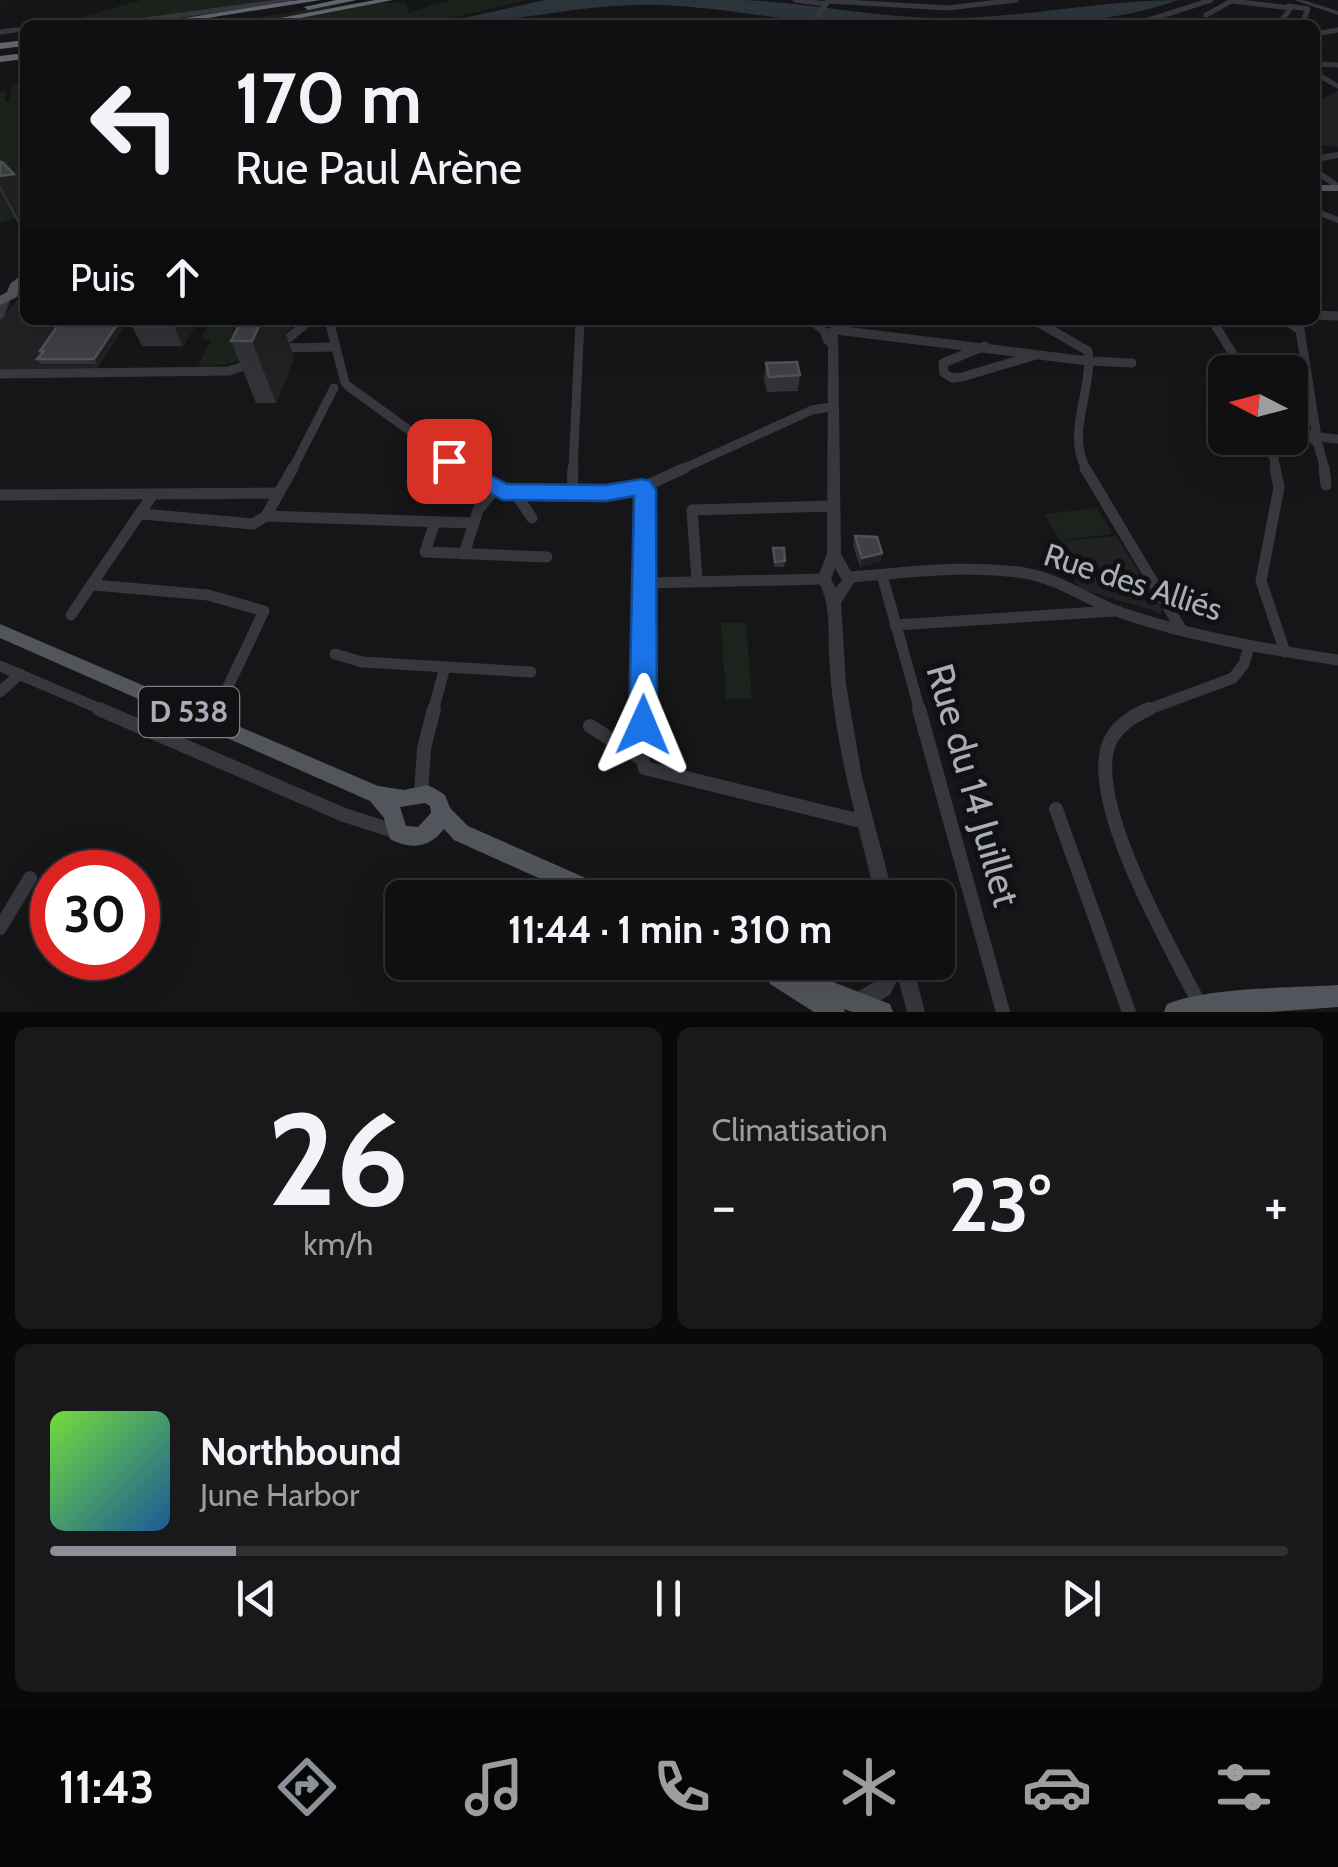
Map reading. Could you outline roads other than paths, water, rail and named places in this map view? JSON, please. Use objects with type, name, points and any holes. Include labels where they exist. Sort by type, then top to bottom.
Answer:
[{"type":"highway","points":[[179,20],[317,0]]},
{"type":"highway","points":[[217,20],[353,0]]},
{"type":"highway","points":[[277,20],[389,0]]},
{"type":"main road","points":[[3,300],[13,294],[5,285]]},
{"type":"main road","name":"D 538","points":[[0,631],[378,795],[404,810]]},
{"type":"main road","points":[[434,796],[436,822],[411,838],[404,810],[434,796]]},
{"type":"main road","points":[[436,822],[567,880]]},
{"type":"main road","points":[[784,980],[834,1012]]},
{"type":"main road","points":[[802,980],[882,1012]]},
{"type":"main road","points":[[1175,1012],[1201,1006],[1338,996]]},
{"type":"street","points":[[145,20],[291,0]]},
{"type":"street","points":[[796,0],[954,8],[1016,0]]},
{"type":"street","points":[[1149,20],[1211,0]]},
{"type":"street","points":[[1297,0],[1338,13]]},
{"type":"street","points":[[1206,15],[1233,1],[1308,9],[1304,20]]},
{"type":"street","points":[[1281,20],[1291,8],[1287,6]]},
{"type":"street","points":[[0,315],[3,300]]},
{"type":"street","points":[[0,374],[229,372],[277,348],[304,325]]},
{"type":"street","points":[[330,325],[343,388],[449,461],[495,489],[515,493],[572,494],[642,487],[812,410],[831,407]]},
{"type":"street","points":[[572,494],[580,325]]},
{"type":"street","points":[[880,880],[842,711],[834,554],[832,350],[826,325],[1069,356],[1091,365],[1132,362]]},
{"type":"street","points":[[1043,325],[1088,351],[1091,365],[1076,444],[1080,459],[1181,630]]},
{"type":"street","points":[[1215,325],[1234,355]]},
{"type":"street","points":[[1293,325],[1300,330],[1305,378],[1317,410],[1316,437],[1325,463],[1326,485]]},
{"type":"street","points":[[986,346],[944,363],[944,373],[952,378],[962,377],[1040,352]]},
{"type":"street","points":[[277,348],[335,347]]},
{"type":"street","points":[[1069,356],[1088,351]]},
{"type":"street","points":[[143,514],[253,524],[266,516],[330,401],[343,388]]},
{"type":"street","points":[[1308,430],[1316,437],[1338,439]]},
{"type":"street","points":[[1273,455],[1279,487],[1262,581],[1285,652]]},
{"type":"street","points":[[642,487],[646,499],[642,759],[646,768],[865,822]]},
{"type":"street","points":[[464,554],[483,499],[495,489]]},
{"type":"street","points":[[0,495],[278,493]]},
{"type":"street","points":[[515,493],[532,518]]},
{"type":"street","points":[[71,616],[153,494]]},
{"type":"street","points":[[697,580],[692,510],[833,506]]},
{"type":"street","points":[[266,516],[472,523]]},
{"type":"street","points":[[435,522],[426,552],[547,557]]},
{"type":"street","name":"Rue des Alliés","points":[[646,583],[836,581],[882,574],[1007,572],[1050,578],[1117,611],[1181,630],[1249,647],[1338,660]]},
{"type":"street","name":"Rue du 14 Juillet","points":[[882,574],[1003,1012]]},
{"type":"street","points":[[94,585],[208,597],[256,605],[264,611],[226,691]]},
{"type":"street","points":[[895,625],[1117,611]]},
{"type":"street","points":[[1201,1006],[1112,812],[1106,752],[1110,738],[1132,718],[1233,678],[1244,664],[1249,647]]},
{"type":"street","points":[[336,654],[362,662],[531,672]]},
{"type":"street","points":[[0,666],[344,815],[404,810],[445,667]]},
{"type":"street","points":[[0,692],[20,674]]},
{"type":"street","points":[[590,726],[642,759]]},
{"type":"street","points":[[1056,809],[1129,1012]]},
{"type":"street","points":[[0,928],[30,878]]},
{"type":"street","points":[[857,1002],[883,988],[888,980]]},
{"type":"street","points":[[906,980],[916,1012]]}]
